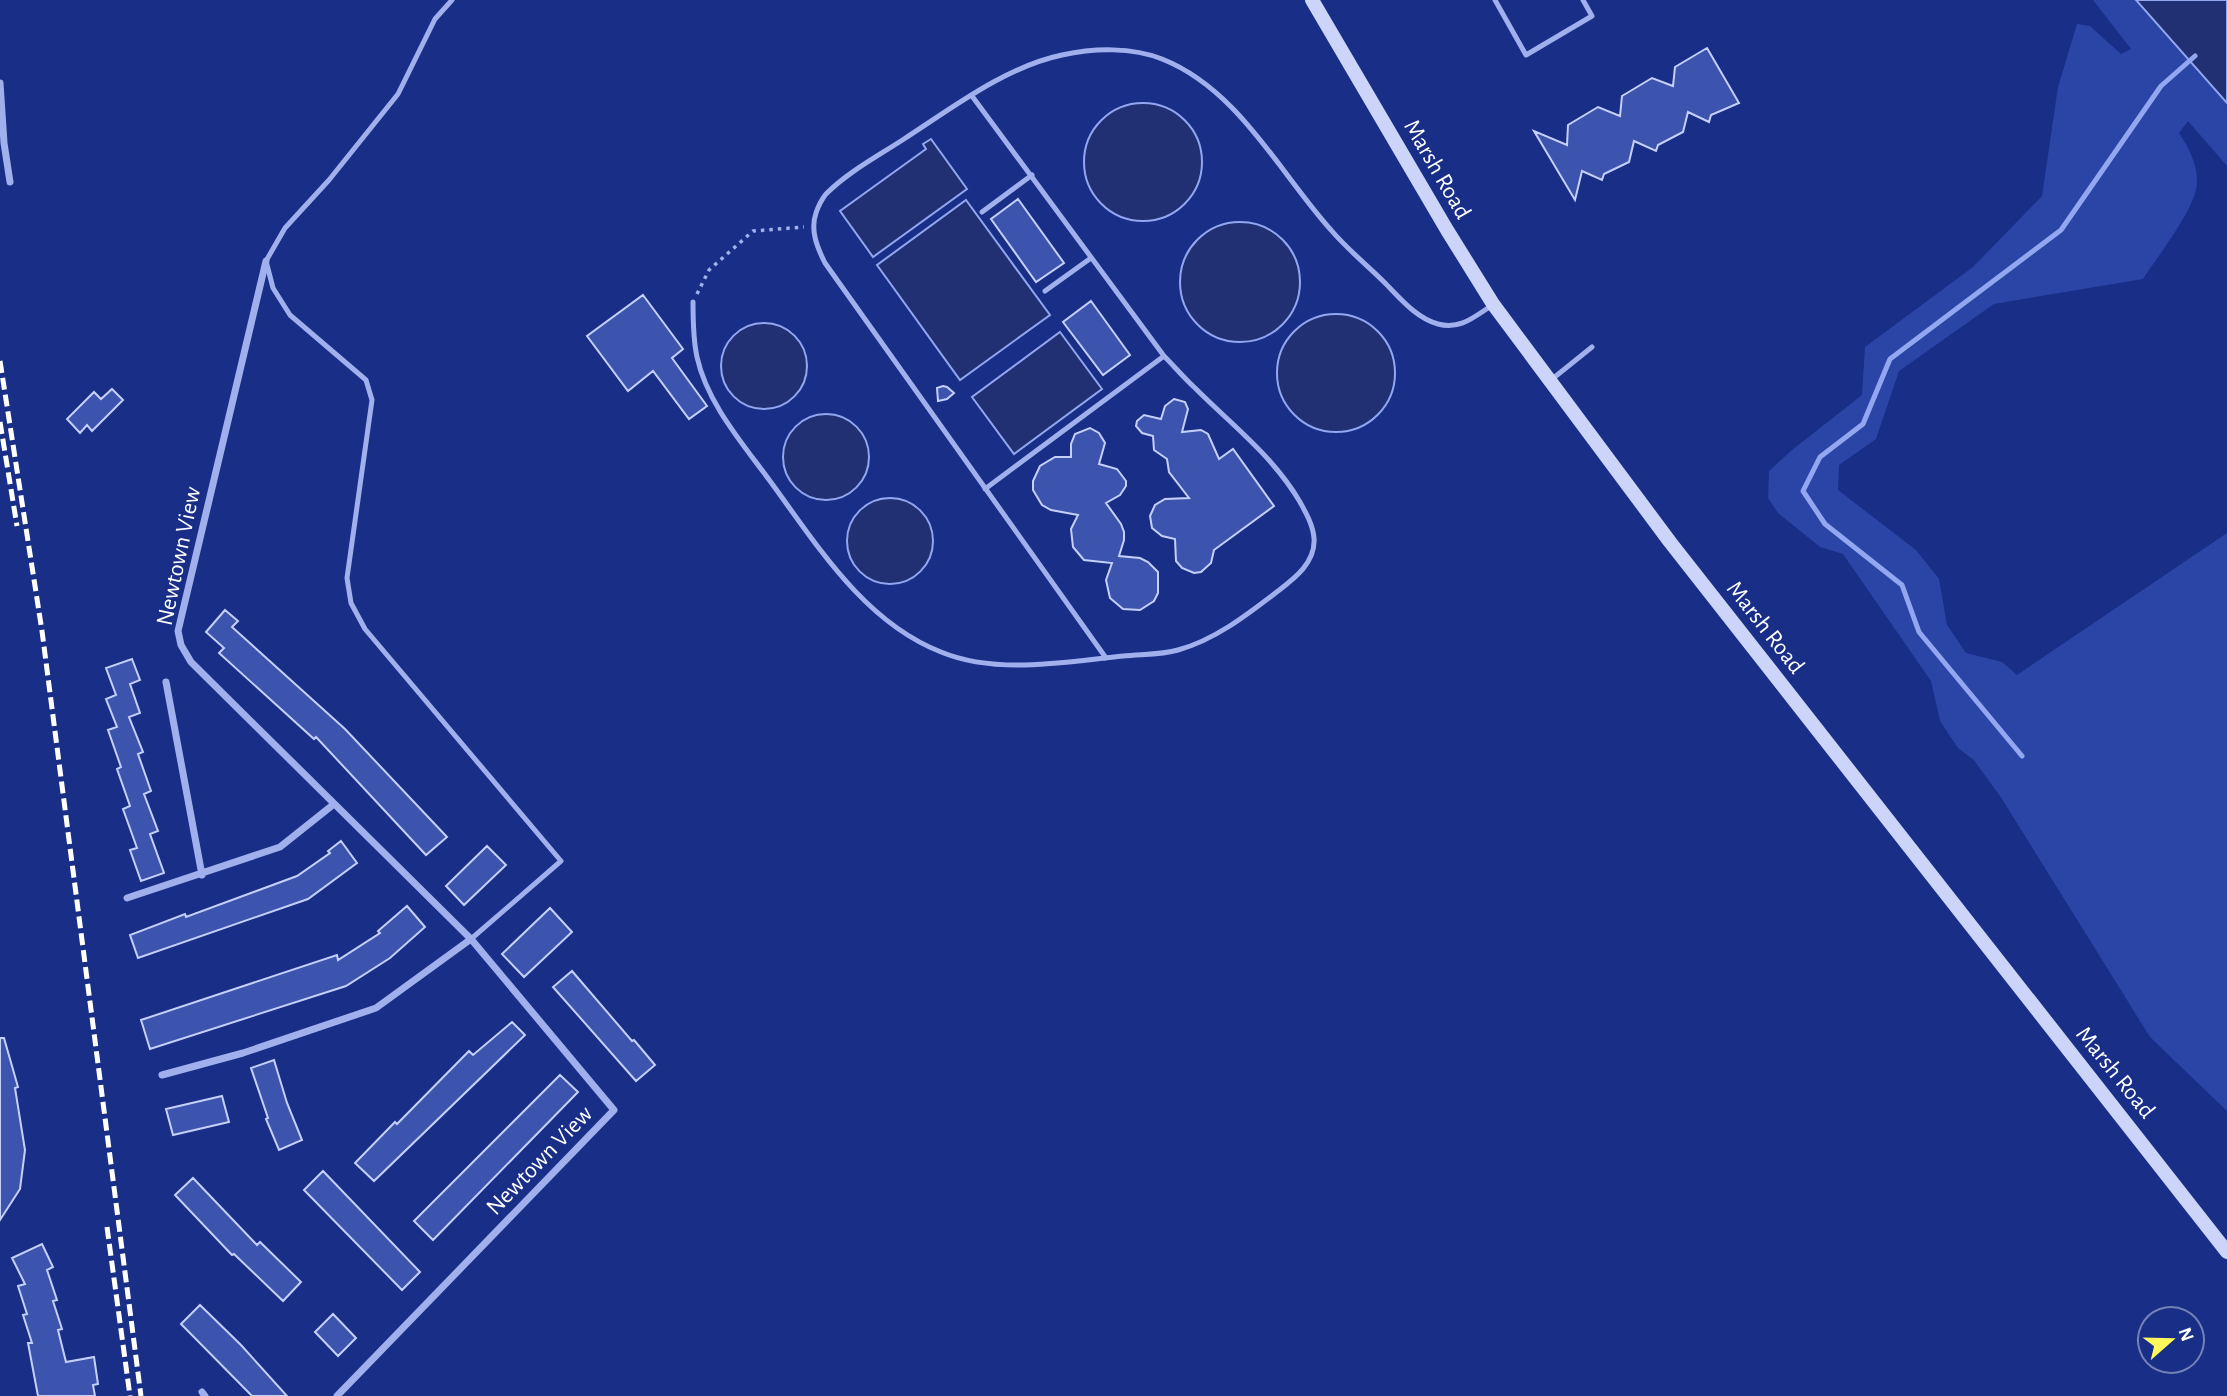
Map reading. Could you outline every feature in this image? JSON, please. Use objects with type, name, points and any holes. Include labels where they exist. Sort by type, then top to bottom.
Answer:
[{"type":"main road","name":"Marsh Road","points":[[1312,0],[1493,304],[1670,542],[2227,1252]]},
{"type":"street","points":[[0,83],[10,182]]},
{"type":"street","name":"Newtown View","points":[[266,261],[178,631],[181,645],[191,662],[471,939],[614,1110],[337,1396]]},
{"type":"street","points":[[166,682],[202,875]]},
{"type":"street","points":[[127,898],[280,847],[334,804]]},
{"type":"street","points":[[162,1075],[243,1053],[376,1008],[471,939]]},
{"type":"lane","points":[[452,0],[435,19],[398,94],[329,180],[285,228],[266,261],[273,288],[290,315],[366,380],[372,400],[347,578],[351,603],[365,629],[561,861],[471,939]]},
{"type":"lane","points":[[1495,0],[1526,55],[1592,16],[1583,0]]},
{"type":"lane","points":[[1106,658],[825,263],[817,246],[813,226],[824,196],[856,170],[999,80],[1061,55],[1124,50],[1157,57],[1184,68],[1213,89],[1251,130],[1332,231],[1416,313],[1437,324],[1454,326],[1468,322],[1493,304]]},
{"type":"lane","points":[[693,302],[698,360],[706,384],[733,430],[828,558],[876,613],[909,637],[942,653],[986,664],[1030,665],[1178,650],[1232,626],[1300,574],[1312,554],[1314,538],[1308,518],[1290,484],[1262,450],[1164,356],[972,96]]},
{"type":"lane","points":[[982,212],[1032,176]]},
{"type":"lane","points":[[1045,291],[1091,258]]},
{"type":"lane","points":[[1550,381],[1592,346]]},
{"type":"lane","points":[[985,489],[1164,356]]},
{"type":"path","points":[[693,302],[709,271],[752,232],[813,226]]},
{"type":"shaded area","points":[[2093,0],[2136,0],[2227,103],[2227,166],[2188,121],[2179,133],[2194,163],[2197,177],[2195,194],[2183,219],[2143,279],[1994,304],[1899,371],[1876,439],[1839,465],[1838,490],[1916,550],[1939,579],[1947,625],[1966,653],[2002,662],[2017,675],[2227,533],[2227,1111],[2150,1037],[2002,799],[1974,760],[1958,748],[1940,721],[1931,681],[1843,554],[1820,547],[1778,513],[1768,498],[1769,471],[1862,395],[1865,347],[1973,267],[2042,196],[2058,87],[2077,24],[2090,26],[2121,54],[2131,49]]},
{"type":"shaded area","points":[[2136,0],[2227,0],[2227,103]]},
{"type":"shaded area","points":[[1143,103],[1166,108],[1185,120],[1197,139],[1202,162],[1197,185],[1185,204],[1166,216],[1143,221],[1120,216],[1101,204],[1089,185],[1084,162],[1089,139],[1101,120],[1120,108]]},
{"type":"shaded area","points":[[931,139],[967,189],[873,257],[840,211],[926,149],[923,144]]},
{"type":"shaded area","points":[[966,200],[1050,315],[960,380],[877,265]]},
{"type":"shaded area","points":[[1240,222],[1263,227],[1282,240],[1295,259],[1300,282],[1295,305],[1282,324],[1263,337],[1240,342],[1217,337],[1198,324],[1185,305],[1180,282],[1185,259],[1198,240],[1217,227]]},
{"type":"shaded area","points":[[1336,314],[1359,319],[1378,331],[1390,350],[1395,373],[1390,396],[1378,415],[1359,427],[1336,432],[1313,427],[1294,415],[1282,396],[1277,373],[1282,350],[1294,331],[1313,319]]},
{"type":"shaded area","points":[[764,323],[781,326],[795,335],[804,349],[807,366],[804,383],[795,397],[781,406],[764,409],[747,406],[733,397],[724,383],[721,366],[724,349],[733,335],[747,326]]},
{"type":"shaded area","points":[[1060,332],[1102,389],[1014,454],[972,397]]},
{"type":"shaded area","points":[[826,414],[850,421],[862,433],[869,457],[862,481],[850,493],[826,500],[802,493],[790,481],[783,457],[790,433],[802,421]]},
{"type":"shaded area","points":[[890,498],[907,501],[921,510],[930,524],[933,541],[930,558],[921,572],[907,581],[890,584],[873,581],[859,572],[850,558],[847,541],[850,524],[859,510],[873,501]]},
{"type":"building","points":[[1707,48],[1739,103],[1711,115],[1709,122],[1688,112],[1683,132],[1658,145],[1656,151],[1634,141],[1629,162],[1604,174],[1602,180],[1582,171],[1575,200],[1534,131],[1567,145],[1568,125],[1598,107],[1620,116],[1622,96],[1652,78],[1673,86],[1675,67]]},
{"type":"building","points":[[1018,199],[1064,263],[1036,282],[991,219]]},
{"type":"building","points":[[643,295],[683,349],[672,358],[707,406],[689,419],[653,371],[628,391],[587,336]]},
{"type":"building","points":[[1091,301],[1130,355],[1103,375],[1063,322]]},
{"type":"building","points":[[943,386],[954,393],[947,399],[938,401],[937,388]]},
{"type":"building","points":[[112,389],[123,400],[92,431],[87,425],[80,433],[67,419],[94,392],[101,399]]},
{"type":"building","points":[[1174,399],[1185,402],[1188,409],[1182,432],[1201,430],[1208,434],[1219,459],[1233,449],[1274,506],[1214,550],[1211,563],[1201,572],[1194,573],[1182,568],[1176,561],[1175,539],[1162,536],[1152,528],[1150,516],[1155,505],[1165,499],[1189,498],[1169,472],[1167,459],[1154,450],[1153,436],[1142,433],[1136,426],[1137,421],[1144,415],[1161,419],[1165,406]]},
{"type":"building","points":[[1090,428],[1099,433],[1105,443],[1099,464],[1117,469],[1126,481],[1120,495],[1106,503],[1124,532],[1119,556],[1140,558],[1158,572],[1158,593],[1154,601],[1140,610],[1123,609],[1110,598],[1106,580],[1112,563],[1084,560],[1073,547],[1071,529],[1078,515],[1051,510],[1042,505],[1033,490],[1033,481],[1040,466],[1055,457],[1071,457],[1071,444],[1075,434]]},
{"type":"building","points":[[225,610],[238,621],[232,627],[345,729],[447,837],[426,855],[316,737],[314,739],[219,653],[224,648],[206,632]]},
{"type":"building","points":[[132,659],[140,680],[130,684],[140,713],[129,717],[143,752],[138,754],[151,791],[144,794],[158,831],[150,834],[164,873],[141,881],[130,850],[137,848],[123,809],[130,806],[117,769],[121,767],[108,730],[117,727],[106,699],[116,695],[106,668]]},
{"type":"building","points":[[341,841],[357,863],[308,899],[138,958],[130,935],[297,876],[330,853],[328,851]]},
{"type":"building","points":[[487,846],[506,865],[464,905],[446,886]]},
{"type":"building","points":[[407,906],[425,927],[390,958],[346,986],[150,1049],[141,1020],[337,955],[338,960],[380,933],[378,931]]},
{"type":"building","points":[[550,908],[572,932],[524,977],[502,954]]},
{"type":"building","points":[[572,971],[655,1065],[636,1081],[553,987]]},
{"type":"building","points":[[512,1022],[525,1035],[374,1181],[355,1163],[469,1051],[473,1055]]},
{"type":"building","points":[[0,1038],[4,1038],[18,1087],[15,1088],[25,1150],[20,1189],[0,1220]]},
{"type":"building","points":[[274,1060],[302,1140],[279,1150],[266,1119],[268,1118],[251,1068]]},
{"type":"building","points":[[560,1075],[578,1092],[433,1240],[414,1221]]},
{"type":"building","points":[[222,1096],[229,1122],[173,1135],[166,1109]]},
{"type":"building","points":[[323,1171],[420,1272],[402,1290],[304,1190]]},
{"type":"building","points":[[193,1178],[257,1245],[260,1242],[301,1282],[283,1301],[232,1255],[175,1195]]},
{"type":"building","points":[[42,1244],[53,1267],[47,1270],[57,1300],[53,1301],[62,1329],[58,1330],[66,1362],[94,1357],[98,1384],[93,1385],[95,1396],[38,1396],[28,1343],[32,1343],[23,1315],[27,1314],[18,1286],[25,1284],[12,1258]]},
{"type":"building","points":[[200,1305],[287,1396],[252,1396],[181,1324]]},
{"type":"building","points":[[333,1314],[356,1338],[338,1356],[315,1332]]},
{"type":"waterway","points":[[2022,756],[1919,632],[1902,585],[1825,524],[1803,491],[1820,457],[1863,424],[1890,359],[2061,230],[2161,86],[2195,56]]},
{"type":"railway","points":[[0,361],[42,631],[141,1396]]},
{"type":"railway","points":[[0,422],[17,526]]},
{"type":"railway","points":[[107,1227],[130,1396]]}]
